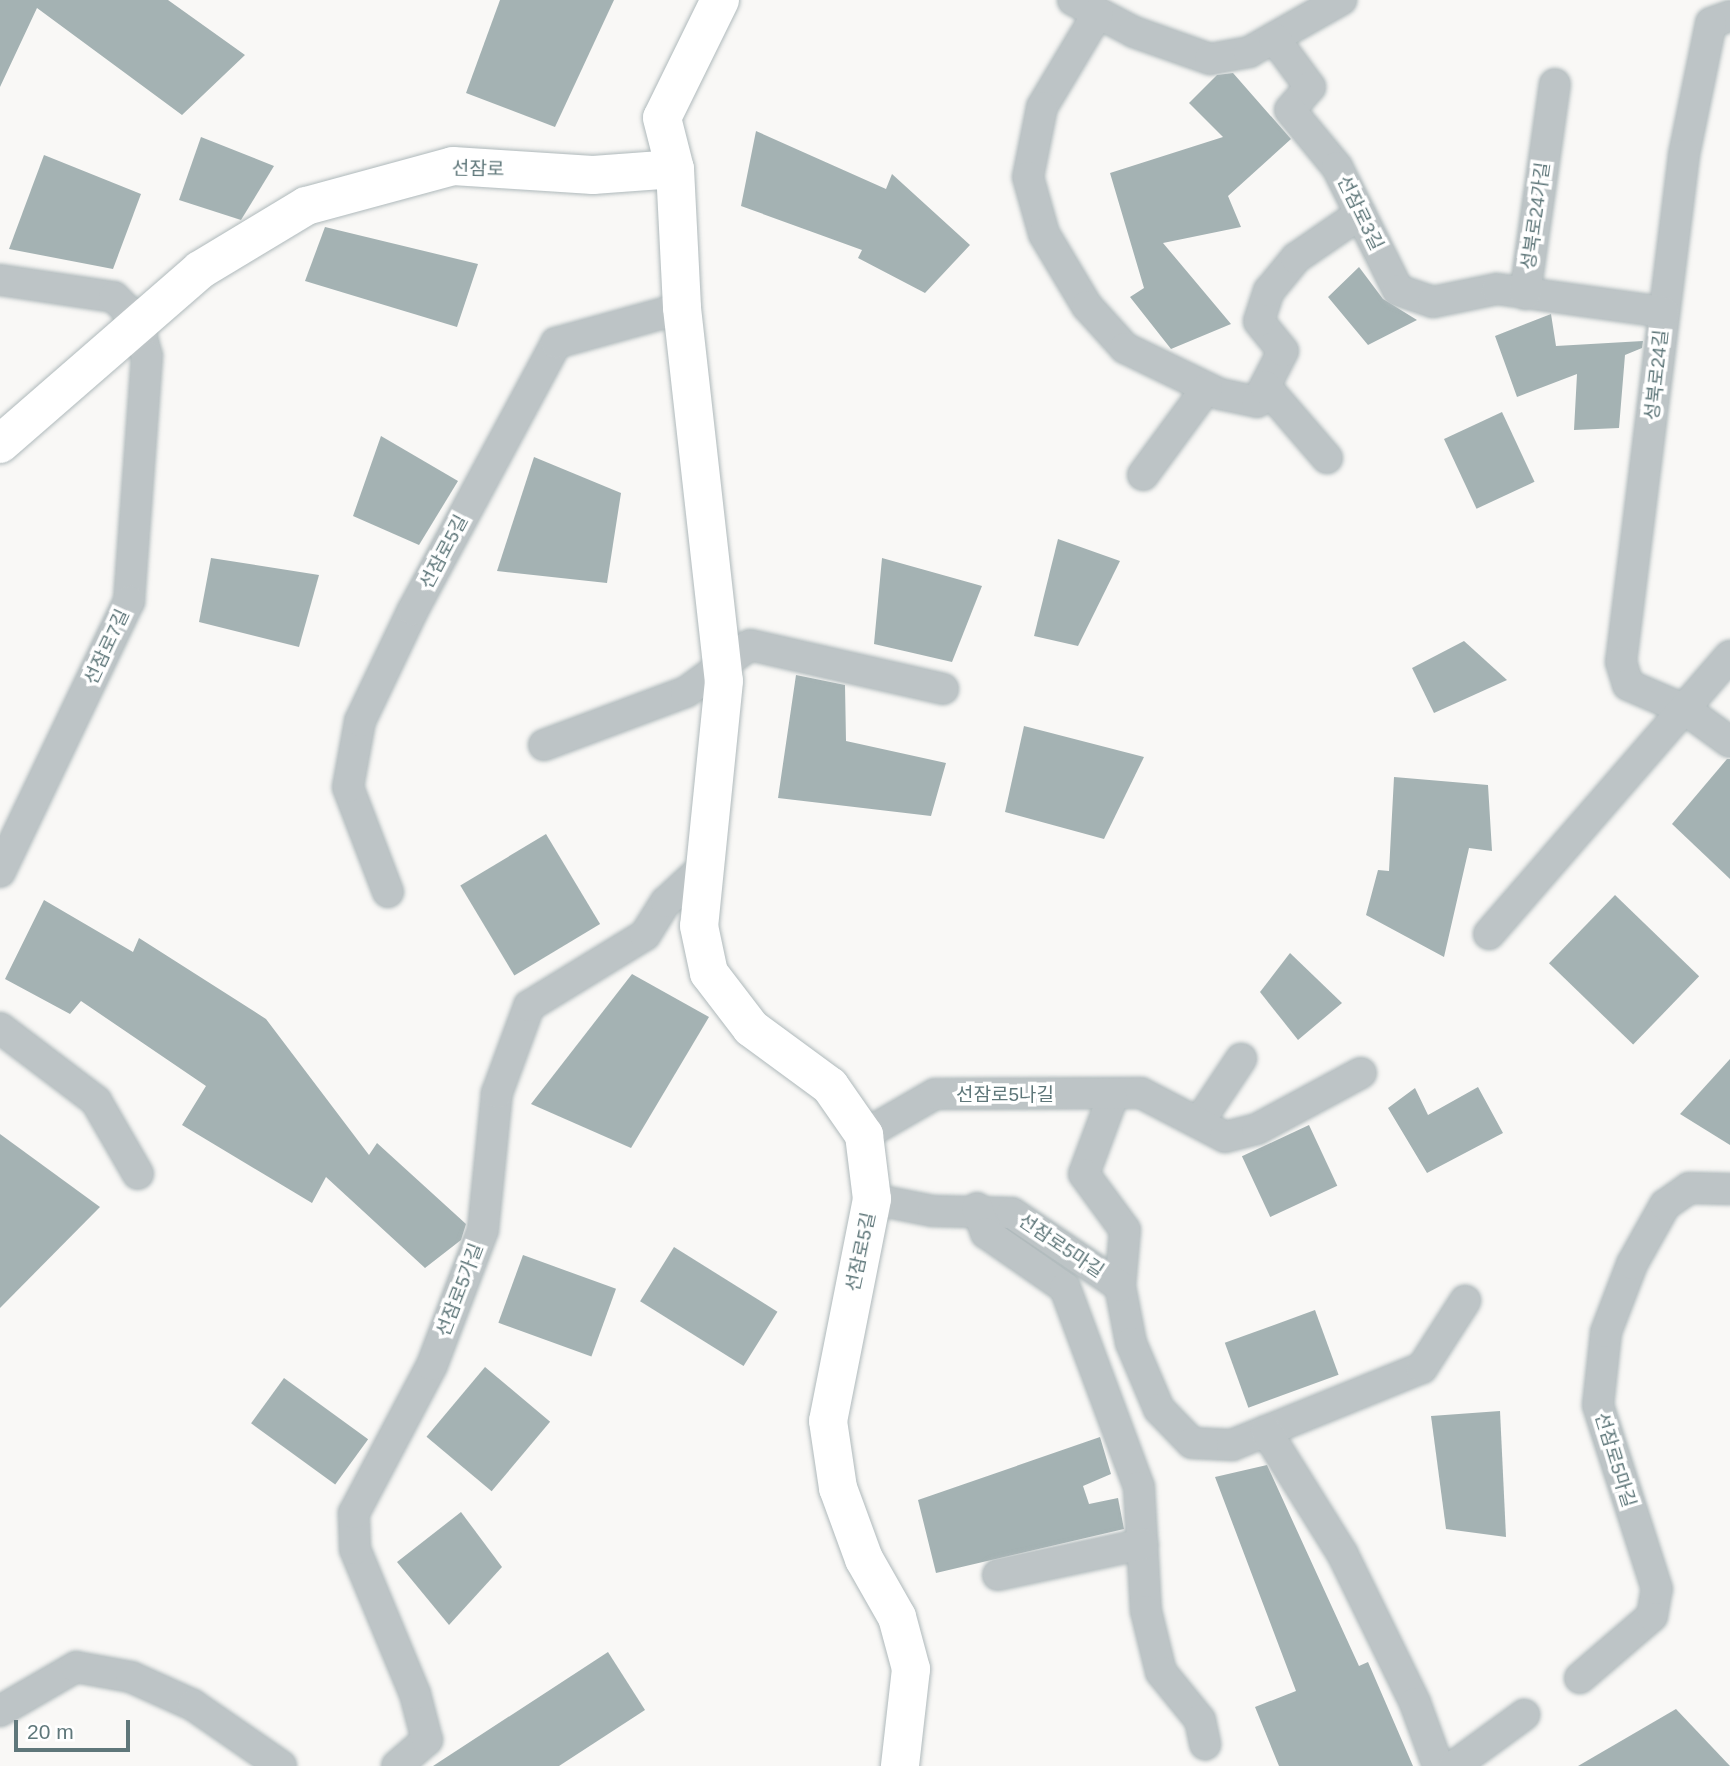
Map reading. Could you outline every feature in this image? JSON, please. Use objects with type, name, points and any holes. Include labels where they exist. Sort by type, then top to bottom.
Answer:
[{"type":"street","points":[[675,169],[662,118],[720,0]]},
{"type":"street","points":[[1341,0],[1249,52],[1210,59],[1085,6],[1042,107],[1028,177],[1044,234],[1087,306],[1125,348],[1207,388],[1257,402],[1283,351],[1259,321],[1269,290],[1296,258],[1360,214]]},
{"type":"street","name":"성북로24길","points":[[1730,16],[1711,23],[1684,155],[1621,662],[1628,685],[1686,710],[1730,742]]},
{"type":"street","name":"선잠로3길","points":[[1274,38],[1310,87],[1290,110],[1337,167],[1398,290],[1433,302],[1497,289],[1525,294]]},
{"type":"street","name":"성북로24가길","points":[[1555,84],[1525,294],[1663,312]]},
{"type":"street","name":"선잠로","points":[[0,444],[138,321],[200,270],[306,206],[453,166],[593,175],[675,169]]},
{"type":"street","name":"선잠로5길","points":[[675,169],[682,308],[721,660],[709,862],[699,926],[709,972],[751,1028],[830,1086],[864,1135],[872,1199],[828,1422],[838,1488],[864,1559],[897,1617],[911,1669],[900,1766]]},
{"type":"street","points":[[0,280],[114,297],[138,321]]},
{"type":"street","name":"선잠로5길","points":[[388,892],[348,787],[360,721],[413,610],[556,343],[682,308]]},
{"type":"street","name":"선잠로7길","points":[[0,872],[129,601],[147,356],[138,321]]},
{"type":"street","points":[[1265,386],[1327,458]]},
{"type":"street","points":[[1143,475],[1207,388]]},
{"type":"street","points":[[544,745],[686,692],[721,660],[750,645],[943,689]]},
{"type":"street","points":[[1489,934],[1686,710],[1730,656]]},
{"type":"street","name":"선잠로5가길","points":[[397,1766],[427,1740],[415,1694],[355,1549],[354,1513],[432,1365],[483,1230],[497,1093],[528,1006],[645,935],[666,902],[709,862]]},
{"type":"street","points":[[0,1028],[96,1101],[138,1174]]},
{"type":"street","points":[[1199,1122],[1241,1059]]},
{"type":"street","name":"선잠로5나길","points":[[864,1135],[935,1094],[1113,1096],[1141,1093],[1225,1137],[1257,1129],[1360,1073]]},
{"type":"street","points":[[1113,1096],[1084,1174],[1125,1230],[1121,1286]]},
{"type":"street","name":"선잠로5마길","points":[[1580,1678],[1652,1616],[1657,1589],[1598,1405],[1606,1332],[1632,1264],[1665,1205],[1689,1188],[1730,1189]]},
{"type":"street","name":"선잠로5마길","points":[[872,1199],[933,1211],[977,1208],[1012,1213],[1121,1286],[1130,1343],[1159,1409],[1192,1443],[1232,1445],[1422,1368],[1465,1301]]},
{"type":"street","points":[[977,1208],[986,1233],[1065,1287],[1139,1487],[1146,1611],[1161,1672],[1200,1720],[1205,1744]]},
{"type":"street","points":[[1266,1431],[1342,1553],[1415,1703],[1438,1766]]},
{"type":"street","points":[[998,1575],[1143,1544]]},
{"type":"street","points":[[0,1711],[76,1667],[131,1678],[194,1705],[281,1766]]},
{"type":"street","points":[[1454,1766],[1524,1715]]},
{"type":"building","points":[[0,0],[168,0],[245,55],[182,115],[37,8],[0,87]]},
{"type":"building","points":[[500,0],[614,0],[555,127],[466,93]]},
{"type":"building","points":[[1233,73],[1291,139],[1228,196],[1241,227],[1163,243],[1231,324],[1171,349],[1130,297],[1144,288],[1110,173],[1223,137],[1189,103],[1217,75]]},
{"type":"building","points":[[756,131],[886,189],[892,174],[970,245],[925,293],[858,258],[862,250],[741,206]]},
{"type":"building","points":[[201,137],[274,166],[241,220],[179,200]]},
{"type":"building","points":[[44,155],[141,194],[113,269],[9,249]]},
{"type":"building","points":[[325,227],[478,264],[457,327],[305,281]]},
{"type":"building","points":[[1359,267],[1383,299],[1417,320],[1368,345],[1328,297]]},
{"type":"building","points":[[1551,314],[1556,346],[1643,341],[1642,348],[1625,355],[1619,428],[1574,430],[1577,374],[1517,397],[1495,336]]},
{"type":"building","points":[[1502,412],[1535,482],[1477,509],[1444,439]]},
{"type":"building","points":[[381,436],[458,481],[419,545],[353,516]]},
{"type":"building","points":[[534,457],[621,493],[607,583],[497,571]]},
{"type":"building","points":[[1058,539],[1120,561],[1078,646],[1034,636]]},
{"type":"building","points":[[211,558],[319,575],[299,647],[199,622]]},
{"type":"building","points":[[882,558],[982,586],[952,662],[874,644]]},
{"type":"building","points":[[1464,641],[1507,680],[1434,713],[1412,668]]},
{"type":"building","points":[[796,675],[845,685],[846,741],[946,763],[931,816],[778,798]]},
{"type":"building","points":[[1024,726],[1144,757],[1104,839],[1005,812]]},
{"type":"building","points":[[1727,759],[1730,759],[1730,879],[1672,824]]},
{"type":"building","points":[[1394,777],[1488,785],[1492,851],[1469,848],[1444,957],[1366,915],[1378,870],[1389,871]]},
{"type":"building","points":[[546,834],[600,924],[514,976],[460,886]]},
{"type":"building","points":[[1615,895],[1699,976],[1633,1045],[1549,963]]},
{"type":"building","points":[[44,900],[133,952],[139,938],[266,1019],[369,1155],[377,1143],[466,1224],[461,1240],[425,1268],[326,1177],[312,1203],[182,1125],[206,1086],[81,1001],[70,1014],[5,979]]},
{"type":"building","points":[[1290,953],[1342,1003],[1298,1040],[1260,992]]},
{"type":"building","points":[[632,974],[709,1017],[631,1148],[531,1104]]},
{"type":"building","points":[[1730,1059],[1730,1145],[1680,1114]]},
{"type":"building","points":[[1478,1087],[1503,1133],[1427,1173],[1388,1108],[1415,1088],[1428,1115]]},
{"type":"building","points":[[1309,1125],[1337,1186],[1270,1217],[1242,1156]]},
{"type":"building","points":[[0,1134],[100,1207],[0,1308]]},
{"type":"building","points":[[674,1247],[777,1312],[744,1366],[640,1301]]},
{"type":"building","points":[[523,1255],[616,1289],[591,1357],[498,1323]]},
{"type":"building","points":[[1315,1310],[1339,1375],[1248,1408],[1225,1343]]},
{"type":"building","points":[[485,1367],[550,1422],[492,1491],[427,1437]]},
{"type":"building","points":[[284,1378],[368,1439],[335,1484],[251,1423]]},
{"type":"building","points":[[1500,1411],[1506,1537],[1446,1529],[1431,1416]]},
{"type":"building","points":[[1100,1437],[1111,1474],[1083,1486],[1089,1504],[1118,1498],[1124,1529],[936,1573],[918,1500]]},
{"type":"building","points":[[1267,1465],[1359,1666],[1368,1662],[1413,1766],[1279,1766],[1255,1707],[1296,1691],[1215,1477]]},
{"type":"building","points":[[461,1512],[502,1567],[449,1625],[397,1562]]},
{"type":"building","points":[[608,1652],[645,1710],[559,1766],[433,1766]]},
{"type":"building","points":[[1676,1709],[1730,1766],[1578,1766]]}]
